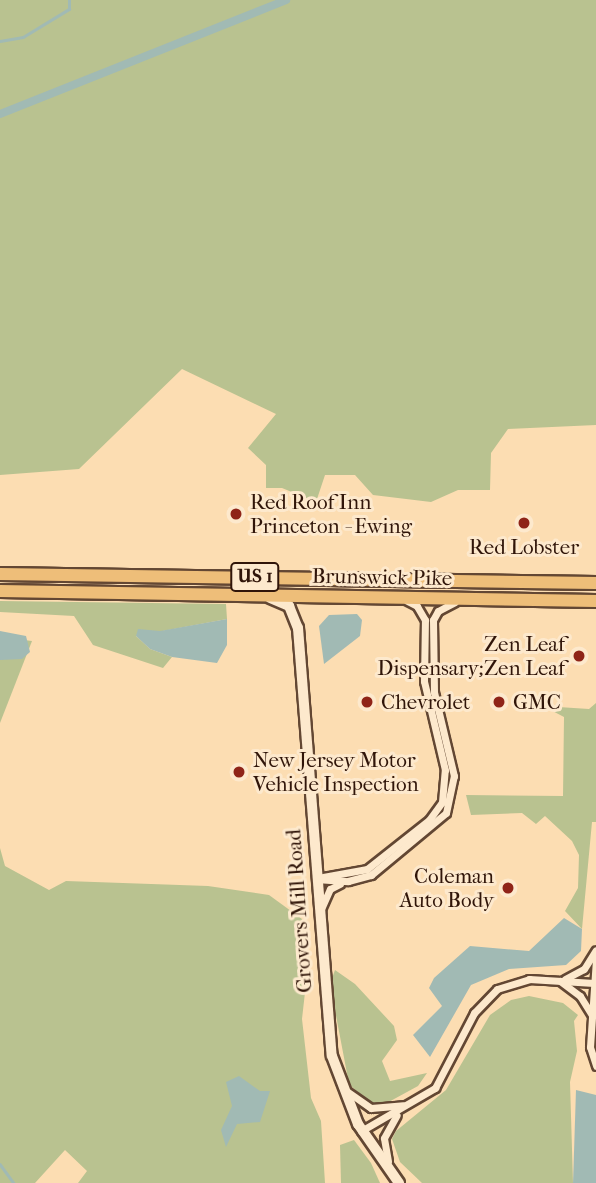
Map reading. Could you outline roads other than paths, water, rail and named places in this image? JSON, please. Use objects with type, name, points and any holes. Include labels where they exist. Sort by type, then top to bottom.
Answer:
[{"type":"highway","name":"Brunswick Pike","points":[[0,571],[596,583]]},
{"type":"highway","name":"Brunswick Pike","points":[[0,592],[596,601]]},
{"type":"street","name":"Grovers Mill Road","points":[[263,595],[289,606],[298,628],[326,1021],[338,1076],[362,1131],[399,1183]]},
{"type":"street","points":[[316,879],[372,866],[429,820],[445,792],[445,770],[424,681],[424,616],[414,604],[397,597]]},
{"type":"street","points":[[318,916],[330,888],[377,871],[446,813],[454,776],[434,692],[433,620],[443,607],[468,597]]},
{"type":"street","points":[[316,879],[348,881]]},
{"type":"street","points":[[560,981],[584,970],[596,950]]},
{"type":"street","points":[[596,958],[591,1051],[596,1066]]},
{"type":"street","points":[[399,1183],[384,1154],[383,1140],[391,1121],[442,1079],[474,1013],[488,996],[518,981],[594,983]]},
{"type":"street","points":[[560,981],[580,996],[592,1015]]},
{"type":"street","points":[[338,1076],[353,1098],[369,1108],[414,1102]]},
{"type":"street","points":[[362,1131],[414,1102]]},
{"type":"water","points":[[357,614],[362,620],[360,636],[324,664],[319,626],[329,615]]},
{"type":"water","points":[[227,619],[227,645],[217,663],[172,657],[150,649],[136,636],[138,629],[160,631]]},
{"type":"water","points":[[0,631],[26,636],[30,652],[22,659],[0,660]]},
{"type":"water","points":[[564,918],[582,929],[581,951],[566,965],[509,969],[471,985],[430,1057],[413,1035],[442,1006],[429,988],[434,978],[470,946],[529,951]]},
{"type":"water","points":[[239,1076],[260,1091],[270,1091],[260,1122],[237,1124],[226,1147],[221,1130],[232,1106],[226,1082]]},
{"type":"water","points":[[576,1090],[596,1095],[596,1183],[573,1183]]},
{"type":"waterway","points":[[0,41],[23,37],[69,9],[69,0]]},
{"type":"waterway","points":[[0,114],[286,0]]},
{"type":"waterway","points":[[0,1164],[14,1183]]},
{"type":"place","name":"Red Roof Inn Princeton - Ewing","points":[[236,514]]},
{"type":"place","name":"Red Lobster","points":[[524,523]]},
{"type":"place","name":"Zen Leaf Dispensary;Zen Leaf","points":[[579,656]]},
{"type":"place","name":"Chevrolet","points":[[367,702]]},
{"type":"place","name":"GMC","points":[[499,702]]},
{"type":"place","name":"New Jersey Motor Vehicle Inspection","points":[[239,772]]},
{"type":"place","name":"Coleman Auto Body","points":[[508,888]]}]
